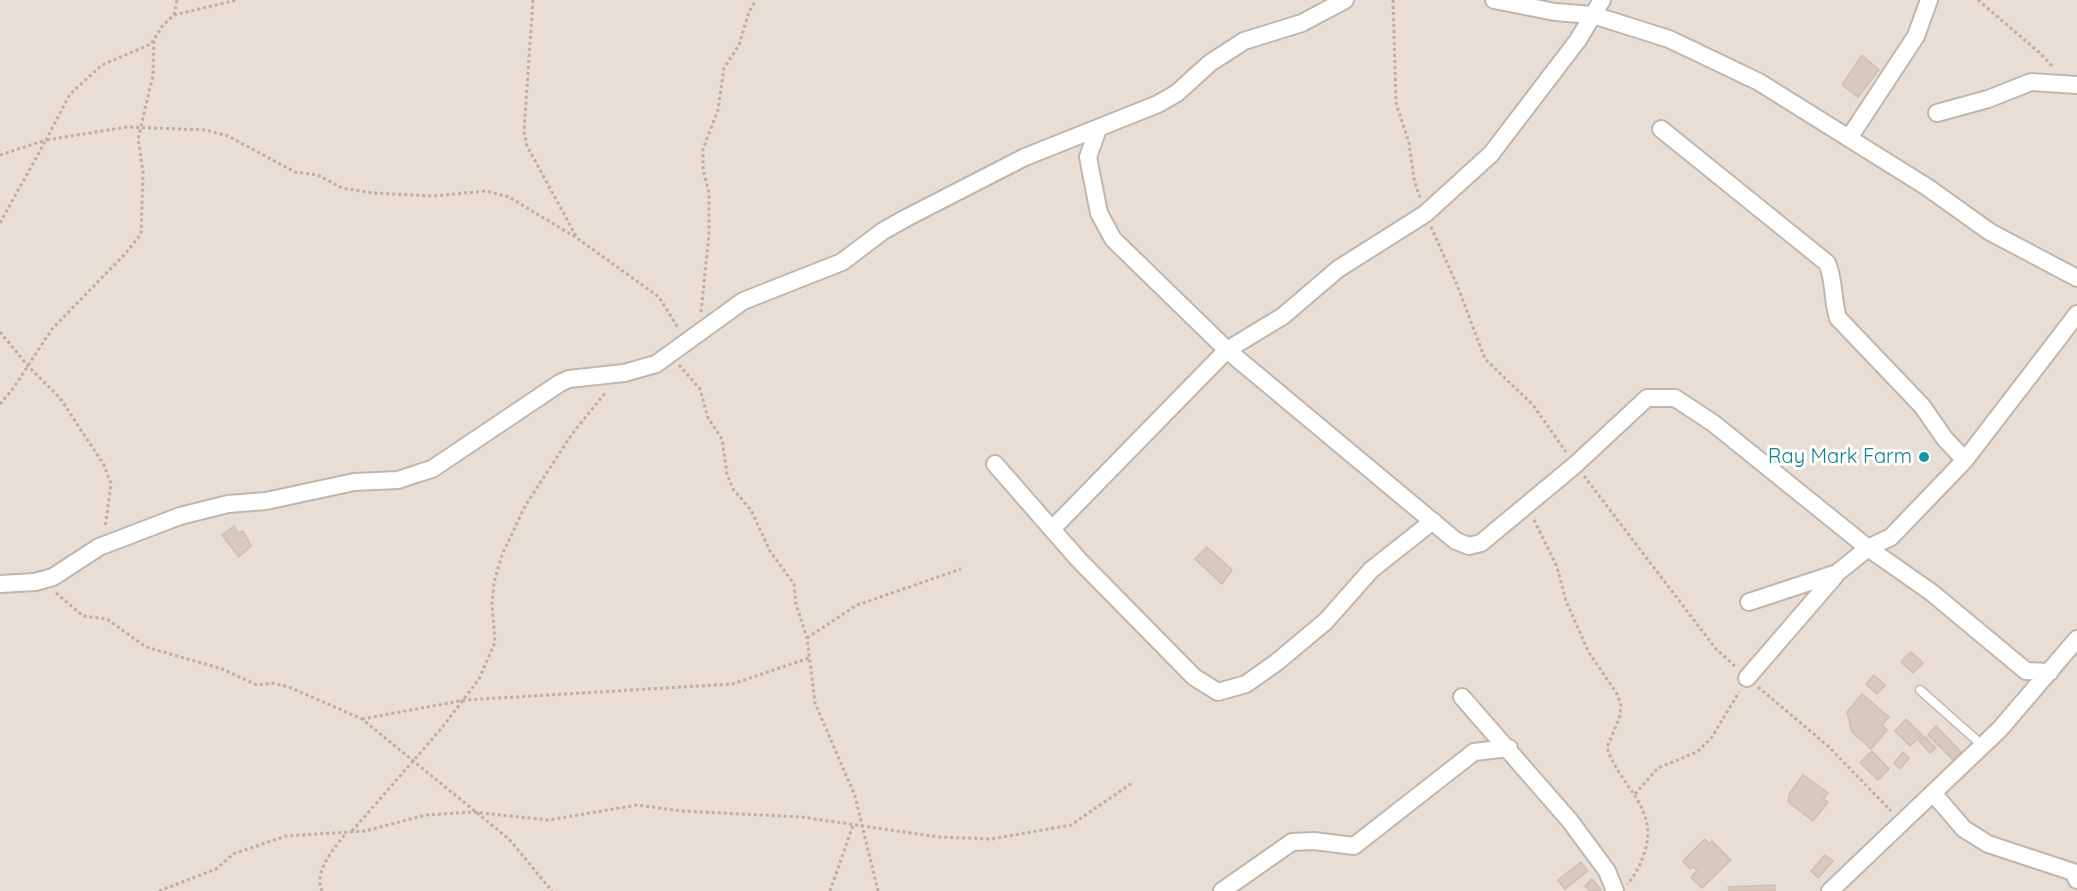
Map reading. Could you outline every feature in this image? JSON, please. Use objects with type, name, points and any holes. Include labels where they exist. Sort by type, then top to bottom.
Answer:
[{"type":"street","points":[[0,584],[44,580],[68,569],[99,547],[180,516],[228,504],[266,501],[354,482],[398,480],[432,469],[560,383],[650,367],[743,301],[842,262],[883,231],[997,171],[1169,99],[1210,63],[1244,41],[1302,23],[1345,0]]},
{"type":"street","points":[[1494,0],[1555,12],[1593,15],[1669,39],[1759,82],[1927,188],[1990,232],[2077,278]]},
{"type":"street","points":[[1053,528],[1227,350],[1283,316],[1338,269],[1425,214],[1491,154],[1545,85],[1602,0]]},
{"type":"street","points":[[1849,138],[1916,36],[1929,0]]},
{"type":"street","points":[[1937,113],[1988,99],[2031,81],[2073,85]]},
{"type":"street","points":[[1098,129],[1088,157],[1099,213],[1113,239],[1227,350],[1456,541],[1469,546],[1481,543],[1575,465],[1647,398],[1676,398],[1713,423],[1868,548],[1931,592],[2026,671],[2050,672]]},
{"type":"street","points":[[1661,129],[1827,263],[1834,280],[1832,299],[1838,318],[1922,406],[1945,439],[1965,460]]},
{"type":"street","points":[[1747,678],[1837,573],[1868,548],[1891,537],[1965,460],[2077,314]]},
{"type":"street","points":[[994,464],[1053,528],[1078,559],[1194,677],[1218,692],[1246,684],[1277,662],[1326,621],[1371,570],[1433,521]]},
{"type":"street","points":[[1749,602],[1837,573]]},
{"type":"street","points":[[1830,891],[1982,745],[2050,672],[2077,639]]},
{"type":"street","points":[[1462,697],[1509,748],[1576,829],[1607,871],[1615,891]]},
{"type":"street","points":[[1222,891],[1292,842],[1314,841],[1354,846],[1474,752],[1509,748]]},
{"type":"street","points":[[1933,793],[1964,828],[1988,844],[2073,872],[2077,880]]},
{"type":"lane","points":[[1920,690],[1982,745]]},
{"type":"path","points":[[174,15],[177,0]]},
{"type":"path","points":[[0,404],[52,329],[125,254],[141,234],[144,190],[139,129],[151,86],[154,41],[163,25],[174,15],[237,0]]},
{"type":"path","points":[[533,0],[525,120],[527,146],[577,238]]},
{"type":"path","points":[[701,332],[703,276],[709,234],[708,193],[703,169],[703,149],[718,110],[724,68],[739,45],[749,12],[756,0]]},
{"type":"path","points":[[1393,0],[1396,103],[1409,143],[1414,179],[1425,214],[1457,285],[1485,359],[1533,405],[1575,465],[1716,649],[1829,747],[1904,822]]},
{"type":"path","points":[[1978,0],[2073,85]]},
{"type":"path","points":[[0,223],[70,94],[80,82],[102,65],[154,41]]},
{"type":"path","points":[[0,155],[46,140],[127,127],[206,130],[228,136],[295,172],[318,175],[342,188],[373,193],[433,196],[486,191],[509,197],[577,238],[659,297],[686,343]]},
{"type":"path","points":[[0,332],[28,366],[60,398],[104,465],[111,484],[107,520],[99,547]]},
{"type":"path","points":[[670,355],[700,389],[708,418],[725,447],[729,481],[751,510],[770,551],[794,584],[796,604],[807,638],[815,703],[851,787],[863,825],[878,891]]},
{"type":"path","points":[[352,831],[465,700],[479,679],[495,642],[492,603],[494,582],[502,555],[525,506],[572,434],[596,402],[624,373]]},
{"type":"path","points":[[1527,505],[1557,567],[1566,601],[1588,651],[1617,694],[1621,713],[1607,747],[1614,765],[1644,809],[1649,825],[1642,861],[1621,891]]},
{"type":"path","points":[[807,638],[857,605],[961,569]]},
{"type":"path","points":[[44,580],[82,616],[107,619],[146,647],[222,669],[257,685],[273,683],[289,687],[362,719],[379,731],[412,763],[509,839],[552,891]]},
{"type":"path","points":[[362,719],[465,700],[732,684],[809,658]]},
{"type":"path","points":[[1635,794],[1658,768],[1697,752],[1712,737],[1747,678]]},
{"type":"path","points":[[159,891],[216,868],[233,854],[286,836],[365,831],[426,815],[473,812],[548,820],[637,805],[681,811],[802,817],[938,837],[1002,838],[1071,825],[1132,783]]},
{"type":"path","points":[[830,891],[853,825]]},
{"type":"path","points":[[322,891],[319,886],[322,869],[346,833]]},
{"type":"shaded area","points":[[0,0],[2077,0],[2077,891],[0,891]]},
{"type":"building","points":[[1862,55],[1879,70],[1858,97],[1842,85]]},
{"type":"building","points":[[234,526],[238,533],[243,531],[251,546],[239,557],[222,535]]},
{"type":"building","points":[[1207,547],[1232,570],[1222,584],[1195,559]]},
{"type":"building","points":[[1911,652],[1923,663],[1913,673],[1901,662]]},
{"type":"building","points":[[1874,675],[1885,685],[1877,694],[1866,684]]},
{"type":"building","points":[[1862,694],[1889,717],[1882,725],[1887,730],[1871,749],[1852,732],[1847,712]]},
{"type":"building","points":[[1906,719],[1922,735],[1910,746],[1895,731]]},
{"type":"building","points":[[1936,726],[1961,752],[1953,760],[1928,735]]},
{"type":"building","points":[[1924,736],[1936,748],[1930,753],[1919,741]]},
{"type":"building","points":[[1872,751],[1889,769],[1878,780],[1860,763]]},
{"type":"building","points":[[1903,752],[1909,758],[1900,769],[1894,763]]},
{"type":"building","points":[[1803,775],[1828,793],[1823,799],[1828,802],[1813,821],[1788,802],[1790,793]]},
{"type":"building","points":[[1705,839],[1709,844],[1712,841],[1731,860],[1702,888],[1691,877],[1697,871],[1693,866],[1690,869],[1683,861]]},
{"type":"building","points":[[1825,855],[1833,861],[1818,878],[1811,871]]},
{"type":"building","points":[[1581,862],[1588,871],[1565,889],[1558,880]]},
{"type":"building","points":[[1592,879],[1600,891],[1590,891],[1585,886]]},
{"type":"building","points":[[1775,885],[1775,891],[1729,891],[1728,887]]},
{"type":"place","name":"Ray Mark Farm","points":[[1924,457]]}]
